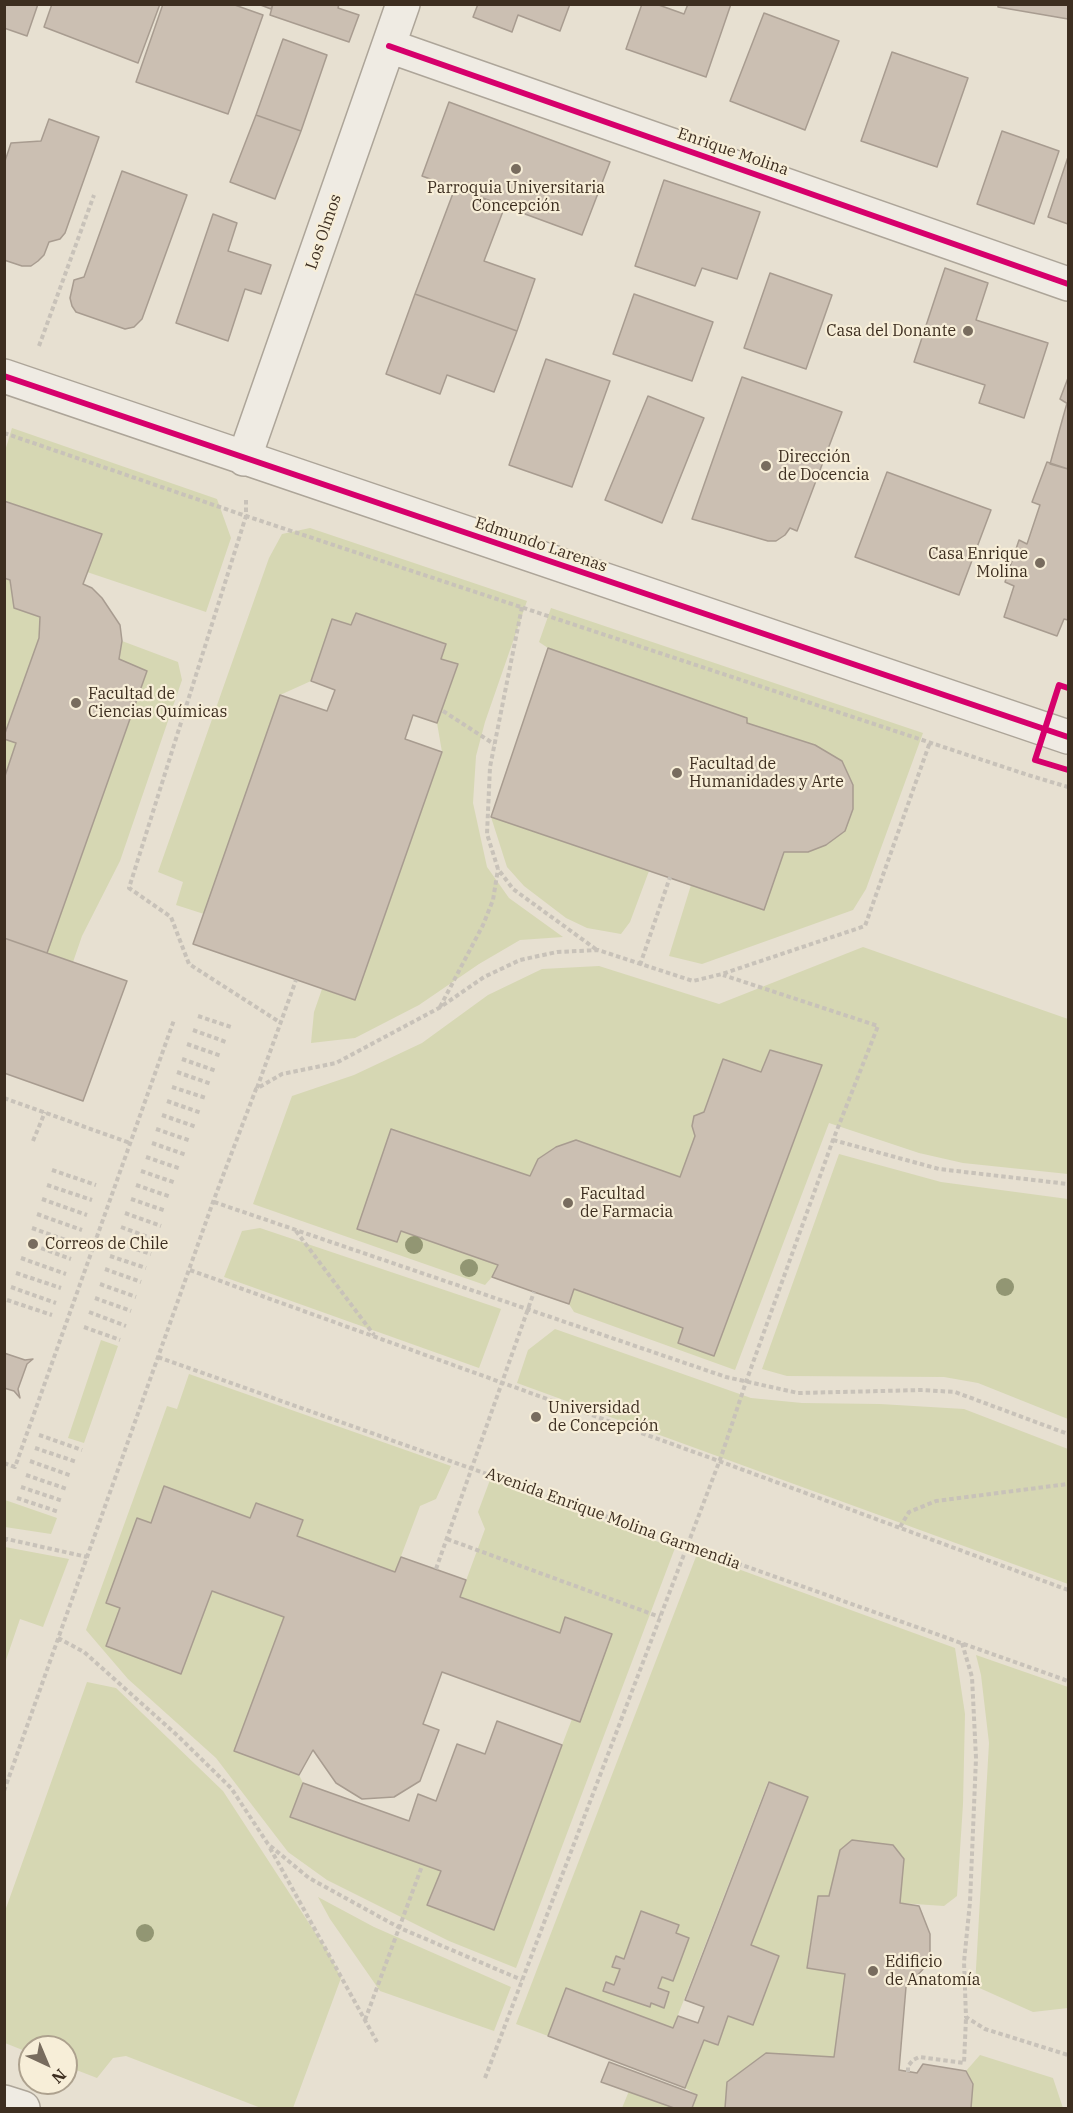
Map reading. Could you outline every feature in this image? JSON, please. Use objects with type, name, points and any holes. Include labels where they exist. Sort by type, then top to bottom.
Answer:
[{"type":"street","name":"Los Olmos","points":[[244,459],[403,4]]},
{"type":"street","name":"Enrique Molina","points":[[388,46],[1068,284]]},
{"type":"street","name":"Edmundo Larenas","points":[[15,380],[1068,737]]},
{"type":"street","points":[[4,2102],[23,2109]]},
{"type":"path","points":[[15,380],[94,195]]},
{"type":"path","points":[[4,434],[1068,787]]},
{"type":"path","points":[[246,516],[129,888],[171,917],[189,964],[281,1023]]},
{"type":"path","points":[[522,606],[490,767],[487,834],[498,869],[513,889],[598,950],[640,965],[693,981],[722,974],[865,926],[930,742]]},
{"type":"path","points":[[443,711],[494,744]]},
{"type":"path","points":[[440,1008],[483,925],[493,900],[498,869]]},
{"type":"path","points":[[640,965],[670,878]]},
{"type":"path","points":[[256,1089],[282,1074],[336,1063],[440,1008],[484,977],[520,960],[557,952],[598,950]]},
{"type":"path","points":[[485,2078],[720,1461],[833,1140],[878,1026],[722,974]]},
{"type":"path","points":[[4,1791],[213,1202],[296,980]]},
{"type":"path","points":[[198,1016],[231,1027]]},
{"type":"path","points":[[4,1463],[15,1467],[174,1020]]},
{"type":"path","points":[[193,1030],[226,1042]]},
{"type":"path","points":[[188,1044],[221,1056]]},
{"type":"path","points":[[183,1059],[216,1071]]},
{"type":"path","points":[[177,1072],[211,1084]]},
{"type":"path","points":[[172,1087],[206,1098]]},
{"type":"path","points":[[4,1098],[130,1143]]},
{"type":"path","points":[[166,1101],[201,1113]]},
{"type":"path","points":[[33,1141],[45,1112]]},
{"type":"path","points":[[162,1115],[196,1127]]},
{"type":"path","points":[[156,1128],[191,1141]]},
{"type":"path","points":[[833,1140],[939,1169],[1068,1184]]},
{"type":"path","points":[[152,1143],[186,1155]]},
{"type":"path","points":[[146,1157],[181,1169]]},
{"type":"path","points":[[52,1170],[96,1185]]},
{"type":"path","points":[[141,1171],[176,1183]]},
{"type":"path","points":[[48,1185],[92,1200]]},
{"type":"path","points":[[136,1185],[171,1197]]},
{"type":"path","points":[[42,1199],[87,1215]]},
{"type":"path","points":[[131,1199],[166,1211]]},
{"type":"path","points":[[213,1202],[726,1377],[798,1393],[923,1390],[956,1392],[1068,1434]]},
{"type":"path","points":[[126,1213],[161,1226]]},
{"type":"path","points":[[37,1214],[82,1230]]},
{"type":"path","points":[[120,1227],[156,1240]]},
{"type":"path","points":[[32,1228],[77,1244]]},
{"type":"path","points":[[296,1230],[376,1337]]},
{"type":"path","points":[[115,1242],[151,1254]]},
{"type":"path","points":[[27,1243],[71,1259]]},
{"type":"path","points":[[110,1256],[146,1268]]},
{"type":"path","points":[[21,1258],[66,1274]]},
{"type":"path","points":[[105,1269],[141,1282]]},
{"type":"path","points":[[190,1270],[720,1461],[1068,1590]]},
{"type":"path","points":[[16,1273],[61,1288]]},
{"type":"path","points":[[100,1284],[136,1297]]},
{"type":"path","points":[[11,1287],[56,1303]]},
{"type":"path","points":[[436,1569],[534,1292]]},
{"type":"path","points":[[95,1298],[130,1311]]},
{"type":"path","points":[[7,1300],[52,1315]]},
{"type":"path","points":[[89,1312],[126,1326]]},
{"type":"path","points":[[84,1327],[120,1340]]},
{"type":"path","points":[[39,1435],[82,1450]]},
{"type":"path","points":[[35,1448],[77,1462]]},
{"type":"path","points":[[30,1461],[72,1476]]},
{"type":"path","points":[[26,1475],[68,1489]]},
{"type":"path","points":[[900,1527],[909,1512],[936,1501],[1068,1484]]},
{"type":"path","points":[[21,1486],[63,1501]]},
{"type":"path","points":[[17,1498],[59,1512]]},
{"type":"path","points":[[4,1541],[7,1539],[87,1557]]},
{"type":"path","points":[[447,1539],[660,1617]]},
{"type":"path","points":[[58,1638],[89,1656],[179,1737],[231,1788],[268,1844],[377,2042]]},
{"type":"path","points":[[908,2072],[913,2060],[919,2057],[964,2063],[966,2017],[964,1962],[970,1902],[976,1758],[972,1677],[962,1643]]},
{"type":"path","points":[[268,1844],[309,1878],[400,1928],[522,1980]]},
{"type":"path","points":[[365,2021],[422,1866]]},
{"type":"path","points":[[966,2017],[985,2029],[1068,2055]]},
{"type":"green space","points":[[12,428],[217,499],[231,538],[206,612],[87,572],[102,534],[5,501],[5,451]]},
{"type":"green space","points":[[310,528],[527,601],[485,722],[476,756],[473,803],[487,867],[509,898],[563,937],[520,940],[479,964],[419,1005],[355,1038],[311,1043],[314,1012],[322,989],[355,1000],[442,752],[437,723],[458,665],[441,659],[446,644],[356,613],[351,625],[332,619],[311,681],[280,695],[204,914],[176,905],[183,882],[158,872],[269,558],[282,534]]},
{"type":"green space","points":[[5,578],[10,580],[14,608],[40,617],[39,638],[5,736]]},
{"type":"green space","points":[[551,608],[923,733],[866,889],[853,910],[702,964],[669,956],[691,885],[784,852],[808,852],[826,845],[845,831],[853,809],[853,785],[842,761],[747,723],[747,718],[548,648],[539,642]]},
{"type":"green space","points":[[122,641],[178,662],[182,680],[120,861],[82,936],[73,962],[47,953],[147,671],[119,659]]},
{"type":"green space","points":[[5,739],[16,743],[5,779]]},
{"type":"green space","points":[[491,817],[649,871],[630,922],[621,934],[587,928],[566,918],[524,886],[507,867]]},
{"type":"green space","points":[[863,947],[1068,1019],[1068,1174],[963,1163],[919,1153],[829,1123],[735,1370],[574,1312],[569,1304],[574,1289],[683,1328],[678,1343],[714,1356],[822,1066],[770,1050],[761,1072],[723,1059],[704,1112],[694,1117],[692,1126],[695,1136],[680,1177],[576,1140],[556,1147],[538,1159],[530,1176],[357,1229],[397,1242],[401,1231],[498,1265],[485,1285],[253,1204],[292,1096],[354,1075],[422,1043],[488,995],[542,969],[599,966],[719,1004]]},
{"type":"green space","points":[[839,1154],[941,1182],[1068,1199],[1068,1419],[978,1383],[944,1377],[787,1376],[762,1369]]},
{"type":"green space","points":[[260,1228],[501,1309],[479,1368],[224,1277],[242,1231]]},
{"type":"green space","points":[[555,1329],[751,1398],[802,1403],[880,1404],[964,1409],[1068,1449],[1068,1584],[517,1383],[528,1350]]},
{"type":"green space","points":[[101,1340],[118,1346],[84,1443],[68,1438]]},
{"type":"green space","points":[[189,1374],[451,1466],[436,1499],[420,1506],[395,1572],[297,1536],[303,1520],[256,1503],[250,1518],[164,1486],[151,1523],[137,1518],[120,1608],[107,1646],[181,1674],[212,1591],[284,1617],[234,1751],[299,1775],[303,1783],[291,1817],[441,1871],[428,1905],[494,1930],[572,1719],[579,1722],[565,1618],[560,1633],[460,1597],[485,1529],[478,1512],[490,1480],[675,1548],[516,1968],[449,1941],[327,1880],[288,1852],[216,1758],[128,1679],[86,1630],[167,1406],[177,1409]]},
{"type":"green space","points":[[5,1500],[57,1518],[51,1534],[5,1527]]},
{"type":"green space","points":[[5,1547],[69,1559],[43,1627],[20,1619],[5,1663]]},
{"type":"green space","points":[[697,1554],[955,1648],[965,1714],[963,1804],[957,1896],[944,1906],[900,1903],[904,1859],[893,1845],[852,1840],[840,1850],[829,1896],[818,1896],[807,1967],[845,1974],[834,2057],[766,2053],[727,2082],[725,2108],[692,2108],[697,2095],[685,2088],[704,2040],[718,2045],[728,2016],[753,2025],[779,1956],[751,1945],[807,1797],[768,1782],[673,2028],[567,1988],[548,2036],[516,2024]]},
{"type":"green space","points":[[976,1655],[1068,1687],[1068,2008],[1033,2012],[975,1986],[989,1743],[981,1675]]},
{"type":"green space","points":[[87,1682],[116,1688],[223,1791],[329,1954],[341,1978],[293,2108],[261,2108],[126,2056],[113,2058],[97,2078],[78,2071],[78,2035],[18,2035],[18,2048],[5,2043],[5,1911]]},
{"type":"green space","points":[[318,1897],[374,1927],[511,1987],[494,2031],[380,1991],[330,1919]]},
{"type":"green space","points":[[980,2055],[1053,2078],[1063,2108],[971,2108],[973,2084],[966,2071]]},
{"type":"green space","points":[[629,2091],[674,2108],[622,2108]]},
{"type":"building","points":[[4,4],[38,4],[27,36],[4,28]]},
{"type":"building","points":[[52,4],[160,4],[138,63],[44,27]]},
{"type":"building","points":[[163,4],[232,4],[263,15],[228,114],[136,82]]},
{"type":"building","points":[[258,4],[273,4],[271,9]]},
{"type":"building","points":[[273,4],[339,4],[338,8],[359,15],[349,42],[270,15]]},
{"type":"building","points":[[478,4],[570,4],[560,31],[518,15],[512,32],[473,17]]},
{"type":"building","points":[[642,4],[656,4],[684,14],[688,4],[731,4],[706,77],[626,49]]},
{"type":"building","points":[[998,4],[1068,4],[1068,19],[998,7]]},
{"type":"building","points":[[764,13],[839,41],[805,130],[730,101]]},
{"type":"building","points":[[283,39],[327,55],[301,131],[256,115]]},
{"type":"building","points":[[892,52],[968,78],[937,167],[861,141]]},
{"type":"building","name":"Parroquia Universitaria Concepción","points":[[449,102],[610,162],[582,235],[422,176]]},
{"type":"building","points":[[256,115],[301,131],[275,199],[230,182]]},
{"type":"building","points":[[49,119],[99,137],[65,233],[60,239],[49,242],[44,255],[38,261],[31,266],[22,266],[4,260],[4,164],[11,143],[41,141]]},
{"type":"building","points":[[1002,131],[1059,151],[1034,224],[977,204]]},
{"type":"building","points":[[1068,157],[1068,224],[1048,217]]},
{"type":"building","points":[[122,171],[187,195],[142,319],[134,327],[125,329],[76,312],[70,298],[74,280],[84,277]]},
{"type":"building","points":[[664,180],[760,212],[737,279],[702,268],[695,286],[635,266]]},
{"type":"building","points":[[455,188],[505,206],[484,261],[535,279],[517,331],[415,294]]},
{"type":"building","points":[[213,214],[237,223],[228,251],[271,265],[261,294],[245,289],[228,341],[176,323]]},
{"type":"building","name":"Casa del Donante","points":[[945,268],[988,283],[976,320],[1048,343],[1024,418],[979,403],[985,385],[914,362]]},
{"type":"building","points":[[770,273],[832,295],[806,369],[744,348]]},
{"type":"building","points":[[415,294],[517,331],[494,392],[447,375],[440,394],[386,374]]},
{"type":"building","points":[[634,294],[713,322],[692,381],[613,354]]},
{"type":"building","points":[[546,359],[610,381],[572,487],[509,465]]},
{"type":"building","name":"Dirección de Docencia","points":[[742,377],[842,412],[797,531],[790,528],[776,541],[768,541],[692,519]]},
{"type":"building","points":[[1068,378],[1068,404],[1060,399]]},
{"type":"building","points":[[648,396],[704,418],[662,523],[605,500]]},
{"type":"building","points":[[1068,404],[1068,469],[1050,464]]},
{"type":"building","name":"Casa Enrique Molina","points":[[1047,462],[1068,469],[1068,620],[1064,619],[1057,636],[1004,617],[1014,586],[1005,582],[1019,540],[1027,544],[1040,505],[1032,502]]},
{"type":"building","points":[[887,472],[991,510],[959,595],[855,557]]},
{"type":"building","name":"Facultad de Ciencias Químicas","points":[[4,501],[102,534],[83,584],[92,588],[102,598],[120,625],[122,641],[119,659],[147,671],[47,953],[4,938],[4,779],[16,743],[4,739],[4,736],[39,638],[40,617],[14,608],[10,580],[4,578]]},
{"type":"building","points":[[356,613],[446,644],[441,659],[458,664],[437,723],[413,715],[405,739],[442,752],[355,1000],[193,944],[280,695],[327,711],[335,690],[311,681],[332,619],[351,625]]},
{"type":"building","name":"Facultad de Humanidades y Arte","points":[[548,648],[747,718],[747,723],[815,745],[842,761],[853,785],[853,809],[845,831],[826,845],[808,852],[784,852],[764,910],[491,817]]},
{"type":"building","points":[[4,938],[127,981],[83,1101],[4,1073]]},
{"type":"building","name":"Facultad de Farmacia","points":[[770,1050],[822,1065],[714,1356],[678,1343],[683,1328],[574,1289],[569,1304],[492,1277],[498,1265],[401,1231],[397,1242],[357,1229],[391,1129],[530,1176],[538,1159],[556,1147],[576,1140],[680,1177],[695,1136],[692,1126],[694,1116],[704,1112],[723,1059],[761,1072]]},
{"type":"building","points":[[4,1353],[25,1360],[33,1359],[27,1364],[18,1389],[20,1398],[14,1391],[4,1388]]},
{"type":"building","points":[[164,1486],[250,1518],[256,1503],[303,1520],[297,1536],[395,1572],[401,1557],[466,1580],[460,1597],[560,1633],[565,1617],[612,1634],[580,1722],[442,1672],[423,1724],[439,1730],[420,1781],[394,1797],[362,1799],[336,1783],[313,1750],[299,1775],[234,1751],[284,1617],[212,1591],[181,1674],[106,1646],[120,1608],[106,1603],[137,1518],[151,1523]]},
{"type":"building","points":[[497,1721],[562,1745],[494,1930],[427,1905],[441,1871],[290,1817],[303,1783],[409,1821],[418,1794],[436,1801],[457,1744],[485,1754]]},
{"type":"building","points":[[769,1782],[808,1797],[751,1945],[779,1956],[753,2025],[728,2016],[718,2045],[704,2040],[685,2088],[548,2036],[566,1988],[673,2028],[678,2016],[698,2023],[704,2007],[685,2000]]},
{"type":"building","name":"Edificio de Anatomía","points":[[852,1840],[893,1845],[904,1859],[900,1903],[919,1906],[930,1934],[930,1962],[906,1987],[899,2070],[917,2073],[923,2064],[966,2071],[973,2084],[971,2108],[725,2108],[727,2082],[766,2053],[834,2057],[845,1974],[807,1968],[818,1896],[829,1896],[840,1850]]},
{"type":"building","points":[[641,1911],[679,1925],[676,1933],[689,1938],[673,1981],[662,1977],[658,1988],[669,1992],[664,2008],[651,2003],[650,2007],[603,1991],[606,1982],[614,1985],[620,1969],[612,1967],[616,1956],[624,1959]]},
{"type":"building","points":[[609,2062],[697,2095],[692,2108],[674,2108],[601,2082]]},
{"type":"cycle path","points":[[389,46],[1068,284]]},
{"type":"cycle path","points":[[4,376],[1068,737]]},
{"type":"cycle path","points":[[1068,688],[1059,685],[1035,760],[1068,770]]},
{"type":"place","name":"Parroquia Universitaria Concepción","points":[[516,169]]},
{"type":"place","name":"Casa del Donante","points":[[968,331]]},
{"type":"place","name":"Dirección de Docencia","points":[[766,466]]},
{"type":"place","name":"Casa Enrique Molina","points":[[1040,563]]},
{"type":"place","name":"Facultad de Ciencias Químicas","points":[[76,703]]},
{"type":"place","name":"Facultad de Humanidades y Arte","points":[[677,773]]},
{"type":"place","name":"Facultad de Farmacia","points":[[568,1203]]},
{"type":"place","name":"Correos de Chile","points":[[33,1244]]},
{"type":"place","name":"Universidad de Concepción","points":[[536,1417]]},
{"type":"place","name":"Edificio de Anatomía","points":[[873,1971]]}]
